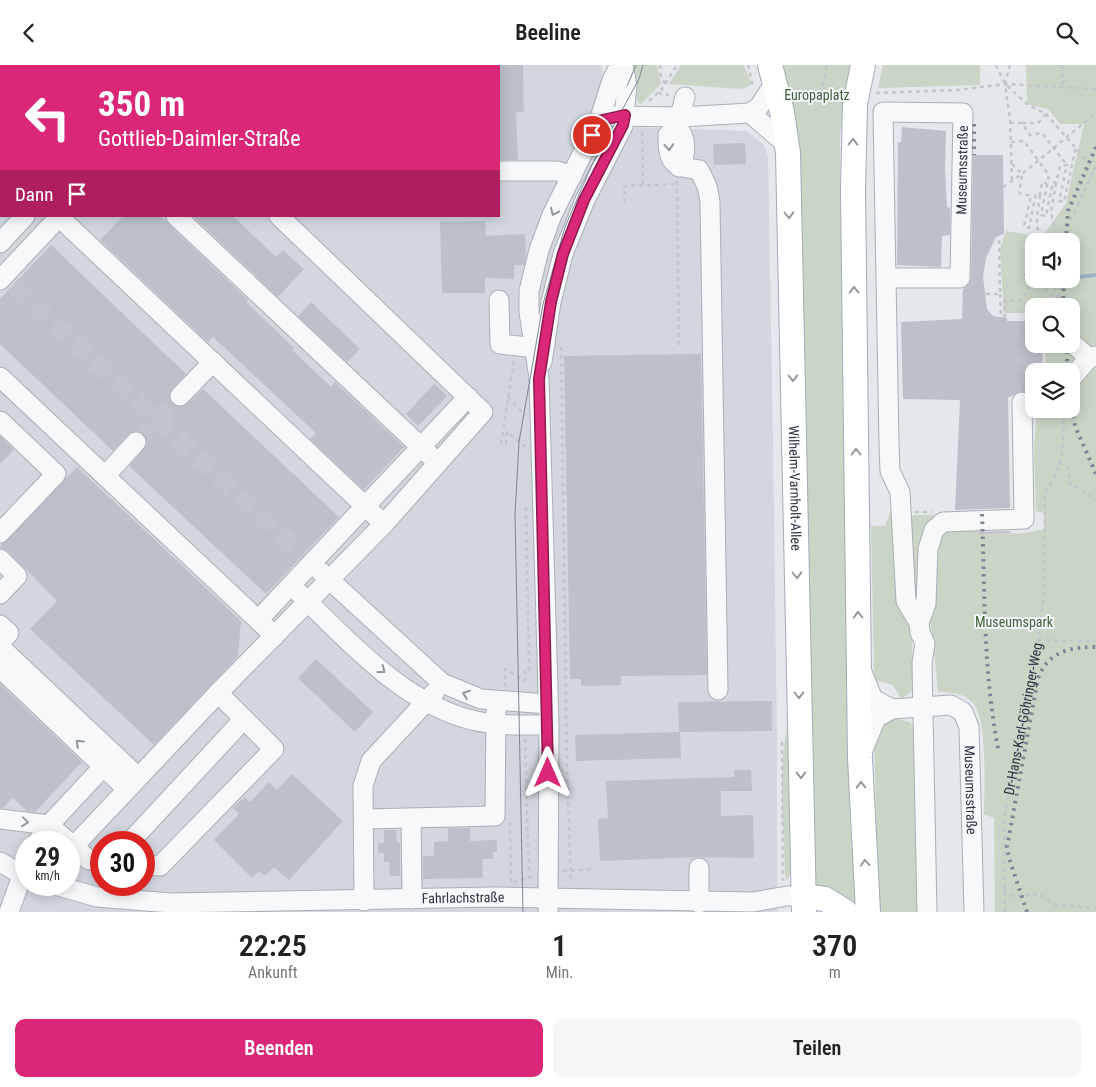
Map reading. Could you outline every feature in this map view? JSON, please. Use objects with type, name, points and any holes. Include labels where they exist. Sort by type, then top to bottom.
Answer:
[{"type":"main road","points":[[863,65],[857,93],[853,138],[853,191],[860,758],[868,912]]},
{"type":"main road","name":"Wilhelm-Varnholt-Allee","points":[[774,80],[787,145],[803,904]]},
{"type":"main road","points":[[803,904],[825,899],[846,912]]},
{"type":"street","points":[[621,65],[634,115]]},
{"type":"street","points":[[546,345],[529,291],[539,249],[562,184],[598,121],[612,80],[621,65]]},
{"type":"street","points":[[598,121],[634,115],[678,122],[750,113],[759,107],[774,80]]},
{"type":"street","points":[[685,97],[678,122],[668,135],[668,147],[670,159],[678,176],[698,170],[707,186],[710,201],[718,690]]},
{"type":"street","name":"Museumsstraße","points":[[920,628],[906,601],[900,492],[890,471],[883,112],[963,113],[960,278]]},
{"type":"street","points":[[750,113],[787,145]]},
{"type":"street","points":[[548,906],[549,725],[539,379],[546,345],[551,302],[572,229],[623,125],[634,115]]},
{"type":"street","points":[[500,171],[557,171],[562,184]]},
{"type":"street","points":[[0,243],[24,217]]},
{"type":"street","points":[[6,280],[59,217],[384,524]]},
{"type":"street","points":[[177,217],[438,463]]},
{"type":"street","points":[[80,839],[218,693],[384,524],[483,412],[280,217]]},
{"type":"street","points":[[886,278],[960,278]]},
{"type":"street","points":[[529,291],[538,303],[551,302]]},
{"type":"street","points":[[499,300],[500,344],[546,345]]},
{"type":"street","points":[[1080,348],[1092,357],[1080,370]]},
{"type":"street","points":[[180,397],[212,363]]},
{"type":"street","points":[[0,377],[275,635]]},
{"type":"street","points":[[258,620],[290,585],[307,559],[365,506],[468,397]]},
{"type":"street","points":[[927,912],[922,663],[916,650],[926,604],[928,549],[934,530],[943,522],[1024,519],[1022,402]]},
{"type":"street","points":[[0,421],[56,474],[2,526]]},
{"type":"street","points":[[105,476],[136,442]]},
{"type":"street","points":[[0,559],[17,576],[0,594]]},
{"type":"street","points":[[307,559],[378,627],[442,683],[465,694],[497,696],[548,704]]},
{"type":"street","points":[[290,585],[357,650],[428,702],[454,714],[495,724],[549,725]]},
{"type":"street","points":[[0,625],[9,633],[0,643]]},
{"type":"street","points":[[357,650],[378,627]]},
{"type":"street","points":[[0,647],[58,701],[132,783]]},
{"type":"street","points":[[859,664],[873,699],[892,709]]},
{"type":"street","points":[[0,668],[103,767],[132,783]]},
{"type":"street","points":[[364,901],[363,786],[371,761],[428,702],[442,683]]},
{"type":"street","points":[[155,866],[160,866],[274,749],[218,693]]},
{"type":"street","points":[[364,819],[495,816],[495,724],[497,696]]},
{"type":"street","name":"Museumsstraße","points":[[892,709],[951,705],[963,712],[969,727],[974,912]]},
{"type":"street","points":[[860,758],[876,718],[892,709]]},
{"type":"street","points":[[140,831],[244,719]]},
{"type":"street","points":[[46,831],[103,767]]},
{"type":"street","points":[[411,818],[412,899]]},
{"type":"street","points":[[0,819],[50,825],[57,831]]},
{"type":"street","points":[[80,852],[90,860]]},
{"type":"street","points":[[0,863],[15,868]]},
{"type":"street","points":[[699,868],[699,903]]},
{"type":"street","name":"Fahrlachstraße","points":[[80,892],[97,897],[171,903],[364,901],[487,897],[548,906],[753,902],[787,896],[803,904]]},
{"type":"street","points":[[8,912],[15,896]]},
{"type":"street","name":"Fahrlachstraße","points":[[753,902],[772,912]]},
{"type":"path","points":[[660,65],[660,73],[665,84]]},
{"type":"path","points":[[643,185],[634,115],[665,84],[677,65]]},
{"type":"path","points":[[748,65],[753,78],[753,93]]},
{"type":"path","points":[[821,93],[827,65]]},
{"type":"path","points":[[996,65],[1005,85],[1010,123],[1012,181]]},
{"type":"path","points":[[1005,85],[1010,65]]},
{"type":"path","points":[[1062,65],[1063,89]]},
{"type":"path","points":[[774,80],[821,93],[955,90],[1005,85],[1096,89]]},
{"type":"path","points":[[1005,85],[1026,104],[1046,114],[1068,136],[1095,168],[1063,233]]},
{"type":"path","points":[[1003,187],[1022,174],[1096,113]]},
{"type":"path","points":[[1010,123],[1038,123],[1046,114]]},
{"type":"path","points":[[1022,123],[1030,135],[1042,133],[1067,165],[1059,201],[1064,202],[1076,147]]},
{"type":"path","points":[[1011,141],[1024,141],[1049,175],[1041,215],[1046,217],[1053,182],[1056,183]]},
{"type":"path","points":[[1012,164],[1022,174]]},
{"type":"path","points":[[1056,233],[1050,211],[1060,165],[1067,165]]},
{"type":"path","points":[[1022,174],[1019,193],[1031,196],[1024,226],[1029,228],[1036,193],[1040,194]]},
{"type":"path","points":[[624,203],[624,185],[643,185],[678,176],[679,349]]},
{"type":"path","points":[[1038,233],[1036,221],[1042,182],[1048,183]]},
{"type":"path","points":[[999,236],[1000,316],[1005,316],[1004,301],[1023,300],[1031,282],[1039,283],[1052,296],[1055,295]]},
{"type":"path","points":[[960,278],[959,294],[1000,294]]},
{"type":"path","points":[[1054,288],[1056,298]]},
{"type":"path","points":[[546,345],[571,885]]},
{"type":"path","points":[[508,397],[501,443],[506,444],[507,432],[531,451]]},
{"type":"path","name":"Dr-Hans-Karl-Göhringer-Weg","points":[[1005,912],[1004,819],[1038,641],[1044,593],[1046,491],[1062,451],[1062,418]]},
{"type":"path","points":[[1059,462],[1068,468],[1070,483],[1096,500]]},
{"type":"path","points":[[902,512],[937,512]]},
{"type":"path","points":[[1038,641],[1096,641]]},
{"type":"path","points":[[497,696],[505,690],[505,669],[525,681],[525,669],[529,669]]},
{"type":"path","points":[[525,737],[529,878]]},
{"type":"path","points":[[511,860],[511,882],[529,878],[537,871]]},
{"type":"path","points":[[571,871],[595,869]]},
{"type":"path","points":[[1004,889],[1011,895],[1039,894],[1056,905],[1089,910],[1096,908]]},
{"type":"shaded area","points":[[500,65],[602,65],[603,126],[747,131],[764,145],[768,156],[777,745],[777,912],[0,912],[0,217],[500,217]]},
{"type":"green space","points":[[630,65],[657,65],[661,84],[640,105],[633,94]]},
{"type":"green space","points":[[681,65],[744,65],[751,83],[742,89],[669,84]]},
{"type":"green space","name":"Europaplatz","points":[[778,65],[853,65],[840,132],[840,191],[861,912],[813,889],[805,593],[807,428],[796,175]]},
{"type":"green space","points":[[883,65],[980,65],[980,85],[878,88]]},
{"type":"green space","name":"Museumspark","points":[[1026,65],[1096,65],[1096,912],[995,912],[994,818],[984,814],[984,756],[981,724],[973,703],[966,697],[948,692],[938,692],[930,620],[931,577],[939,536],[953,531],[978,529],[979,534],[1025,533],[1044,529],[1044,513],[1036,511],[1034,447],[1036,418],[1080,418],[1080,363],[1046,363],[1045,353],[1080,353],[1080,298],[1025,298],[1025,313],[1004,313],[1000,249],[1006,231],[1025,234],[1025,288],[1080,288],[1080,233],[1045,233],[1066,203],[1084,124],[1060,124],[1048,109],[1027,104]]},
{"type":"green space","points":[[891,510],[895,514],[912,635],[913,688],[911,692],[901,699],[893,685],[876,680],[874,673],[871,526],[885,526]]},
{"type":"green space","points":[[914,515],[934,515],[937,519],[921,607],[912,606],[910,518]]},
{"type":"green space","points":[[895,718],[910,722],[916,730],[931,912],[879,912],[874,737],[877,727]]},
{"type":"green space","points":[[788,724],[790,724],[791,871],[787,881],[785,874],[782,780]]},
{"type":"building","points":[[500,65],[523,65],[524,112],[516,112],[518,160],[500,160]]},
{"type":"building","points":[[902,127],[946,131],[945,169],[947,208],[950,207],[950,235],[942,236],[941,267],[897,265],[898,142],[901,142]]},
{"type":"building","points":[[745,143],[746,164],[714,165],[713,144]]},
{"type":"building","points":[[973,155],[1003,155],[1004,234],[996,237],[986,258],[983,277],[987,309],[993,316],[1007,318],[1007,321],[1025,321],[1025,353],[1042,353],[1043,363],[1025,363],[1025,393],[1021,391],[1008,398],[1010,508],[955,510],[960,400],[903,399],[901,322],[962,319],[963,289],[969,284],[971,278]]},
{"type":"building","points":[[122,217],[161,217],[248,300],[246,302],[331,387],[335,382],[404,447],[364,490],[310,439],[316,433],[213,337],[208,342],[100,240]]},
{"type":"building","points":[[194,217],[234,217],[276,257],[283,250],[304,269],[278,297]]},
{"type":"building","points":[[485,221],[486,236],[525,234],[526,257],[524,265],[514,265],[514,279],[485,278],[485,293],[442,293],[440,222]]},
{"type":"building","points":[[51,245],[186,374],[169,393],[173,404],[184,407],[203,389],[339,517],[266,594],[129,466],[147,445],[144,434],[132,431],[113,451],[0,344],[0,299]]},
{"type":"building","points":[[311,302],[360,349],[347,362],[298,316]]},
{"type":"building","points":[[701,354],[707,675],[621,676],[621,685],[581,686],[581,679],[570,679],[564,356]]},
{"type":"building","points":[[434,384],[447,396],[418,426],[406,414]]},
{"type":"building","points":[[0,436],[14,450],[0,464]]},
{"type":"building","points":[[77,467],[241,621],[238,656],[154,745],[30,629],[57,601],[8,551],[0,547]]},
{"type":"building","points":[[1010,531],[1010,533],[979,534],[979,532]]},
{"type":"building","points":[[316,659],[373,712],[355,732],[298,678]]},
{"type":"building","points":[[0,684],[82,762],[35,812],[27,811],[13,798],[3,808],[0,808]]},
{"type":"building","points":[[772,701],[772,731],[680,732],[681,758],[576,761],[575,735],[679,732],[678,702]]},
{"type":"building","points":[[734,770],[751,770],[752,791],[721,791],[721,816],[753,815],[754,858],[699,857],[600,861],[598,819],[608,818],[606,781],[734,777]]},
{"type":"building","points":[[292,774],[343,821],[289,880],[274,867],[265,876],[259,871],[252,878],[214,840],[239,814],[233,808],[245,797],[250,802],[269,782],[277,790]]},
{"type":"building","points":[[448,828],[470,828],[470,841],[497,840],[497,852],[493,852],[493,859],[482,859],[483,878],[423,879],[423,856],[434,856],[434,842],[448,841]]},
{"type":"building","points":[[384,830],[396,830],[397,843],[400,843],[400,876],[390,876],[389,862],[384,862],[384,853],[378,853],[378,843],[384,843]]},
{"type":"waterway","points":[[1080,277],[1095,275]]},
{"type":"tunnel","points":[[13,285],[303,555]]},
{"type":"tunnel","points":[[136,442],[180,396]]},
{"type":"tram line","points":[[627,86],[636,65]]},
{"type":"tram line","points":[[523,912],[515,515],[519,442],[543,304],[565,227],[591,167],[639,79],[643,65]]},
{"type":"railway","points":[[974,124],[974,155]]},
{"type":"railway","points":[[1067,233],[1068,211],[1096,147]]},
{"type":"railway","points":[[1063,298],[1064,288]]},
{"type":"railway","points":[[1067,353],[1067,363]]},
{"type":"railway","points":[[1074,418],[1075,426],[1096,474]]},
{"type":"railway","points":[[982,514],[987,664],[999,753]]},
{"type":"railway","points":[[1027,912],[1007,847],[1038,678],[1048,662],[1061,652],[1078,648],[1096,647]]},
{"type":"route","points":[[548,773],[549,725],[539,379],[551,302],[563,254],[584,200],[623,125],[625,115],[611,116],[598,121],[592,135]]}]
